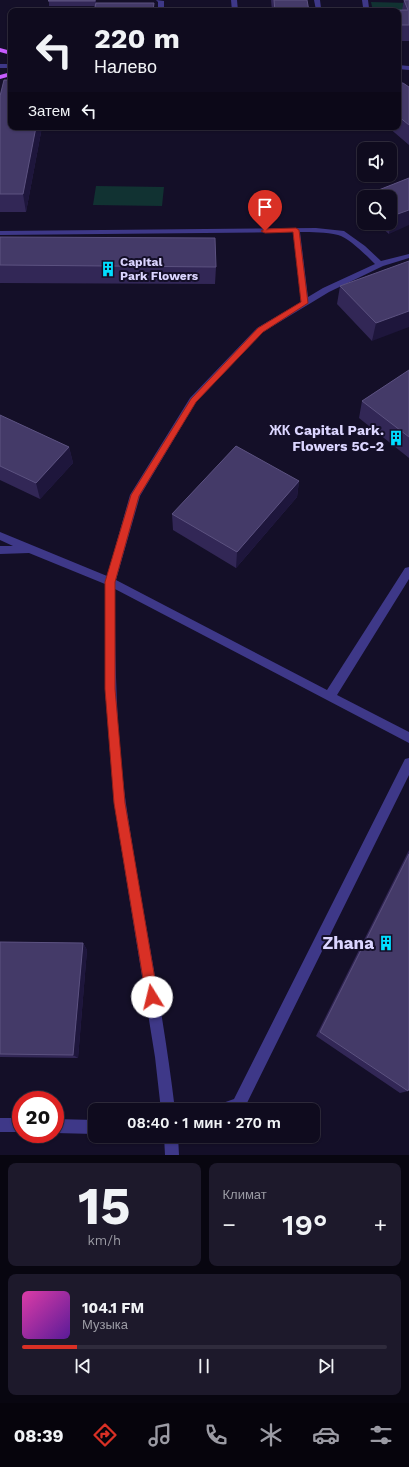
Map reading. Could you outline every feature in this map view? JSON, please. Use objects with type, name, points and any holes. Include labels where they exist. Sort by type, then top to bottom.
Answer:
[{"type":"street","points":[[296,230],[305,303]]},
{"type":"street","points":[[0,233],[316,230],[341,233],[362,248],[380,264]]},
{"type":"street","points":[[167,1103],[162,1057],[120,803],[110,689],[110,582],[135,495],[193,400],[260,330],[326,290],[380,264],[409,256]]},
{"type":"street","points":[[0,536],[110,582],[409,738]]},
{"type":"street","points":[[0,550],[31,549]]},
{"type":"street","points":[[329,696],[409,571]]},
{"type":"street","points":[[239,1103],[409,763]]},
{"type":"street","points":[[0,1125],[12,1125]]},
{"type":"street","points":[[64,1126],[88,1127]]},
{"type":"street","points":[[171,1143],[172,1155]]},
{"type":"green space","points":[[371,2],[409,3],[409,14],[401,12],[401,8],[372,8]]},
{"type":"green space","points":[[96,186],[164,187],[162,206],[93,205]]},
{"type":"building","points":[[95,0],[95,1],[48,1]]},
{"type":"building","points":[[274,0],[307,0],[308,8],[275,8]]},
{"type":"building","points":[[404,0],[409,0],[409,25],[401,25],[401,10],[408,10]]},
{"type":"building","points":[[96,3],[154,3],[153,8],[95,8]]},
{"type":"building","points":[[4,80],[8,80],[8,130],[35,130],[23,194],[0,194],[0,96]]},
{"type":"building","points":[[401,83],[409,87],[409,125],[401,118]]},
{"type":"building","points":[[409,178],[409,210],[397,214],[397,190],[379,190]]},
{"type":"building","points":[[0,237],[215,238],[216,267],[0,265]]},
{"type":"building","points":[[409,261],[409,311],[376,323],[340,286]]},
{"type":"building","points":[[409,370],[409,437],[362,401]]},
{"type":"building","points":[[0,415],[69,447],[36,483],[0,466]]},
{"type":"building","points":[[236,446],[299,481],[237,552],[172,514]]},
{"type":"building","name":"Zhana","points":[[409,854],[409,1088],[408,1091],[320,1032]]},
{"type":"building","points":[[0,942],[83,943],[73,1055],[0,1054]]},
{"type":"place","name":"Capital Park Flowers","points":[[108,269]]},
{"type":"place","name":"ЖК Capital Park. Flowers 5C-2","points":[[396,438]]},
{"type":"place","name":"Zhana","points":[[386,943]]},
{"type":"route","points":[[152,997],[120,803],[110,689],[110,582],[135,495],[193,400],[260,330],[305,303],[296,230],[265,231]]}]
